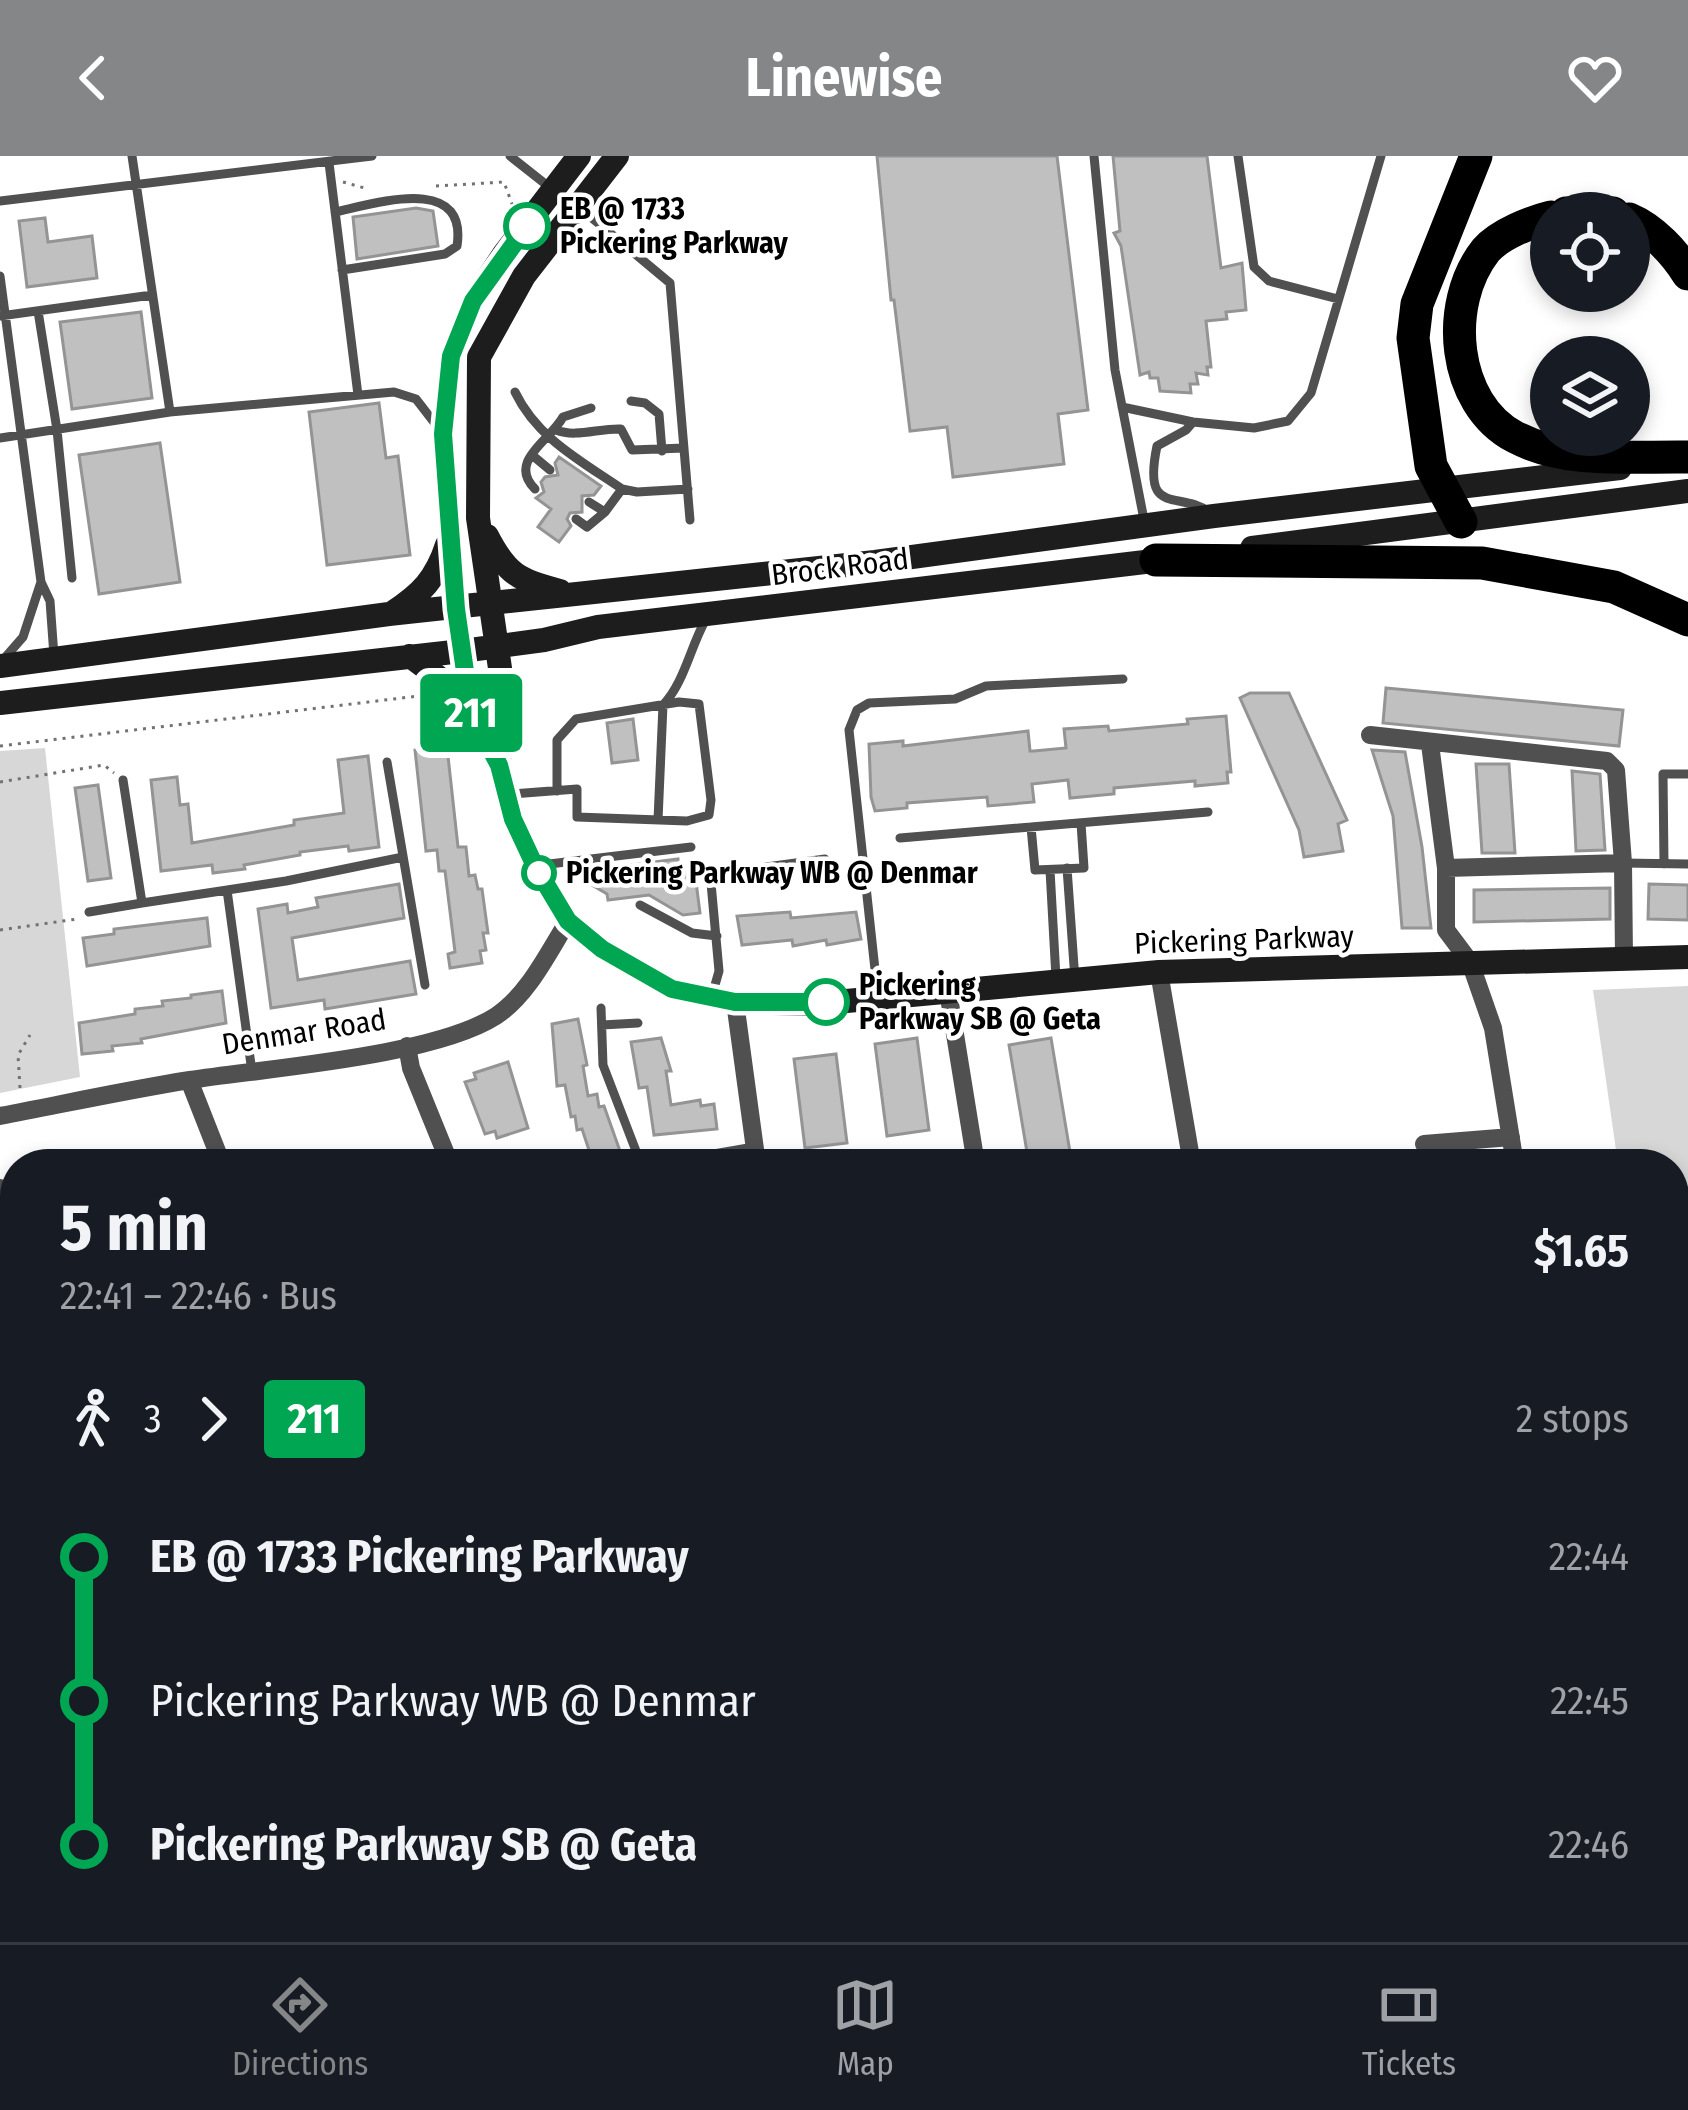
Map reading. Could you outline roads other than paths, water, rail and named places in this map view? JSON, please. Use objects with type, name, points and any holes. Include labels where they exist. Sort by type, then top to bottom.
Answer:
[{"type":"highway","points":[[1461,522],[1431,466],[1413,338],[1417,304],[1476,156]]},
{"type":"highway","points":[[1530,223],[1488,248],[1466,286],[1459,327],[1462,362],[1491,421],[1533,445],[1574,455],[1688,458]]},
{"type":"highway","points":[[1650,234],[1688,274]]},
{"type":"highway","points":[[1156,560],[1482,563],[1615,587],[1688,620]]},
{"type":"main road","name":"Pickering Parkway","points":[[579,156],[473,301],[451,356],[443,434],[456,609],[479,649],[503,712],[500,754],[513,819],[568,921],[631,968],[672,989],[724,1000],[814,1004],[1159,973],[1688,957]]},
{"type":"main road","name":"Pickering Parkway","points":[[500,754],[471,713],[479,649],[493,606],[478,518],[479,357],[524,276],[616,156]]},
{"type":"main road","name":"Brock Road","points":[[0,665],[389,614],[874,562],[1688,458]]},
{"type":"main road","name":"Brock Road","points":[[0,703],[479,649],[598,627],[1688,491]]},
{"type":"main road","points":[[478,518],[502,564],[524,581],[574,594]]},
{"type":"main road","points":[[389,614],[421,593],[438,572],[450,537]]},
{"type":"main road","points":[[410,656],[446,683],[471,713]]},
{"type":"main road","points":[[55,661],[58,697]]},
{"type":"street","points":[[554,190],[577,206]]},
{"type":"street","points":[[1370,734],[1607,761],[1616,770],[1624,958]]},
{"type":"street","points":[[1430,744],[1446,868],[1446,930],[1470,962],[1493,1028],[1513,1149]]},
{"type":"street","points":[[1446,868],[1623,863]]},
{"type":"street","name":"Denmar Road","points":[[0,1116],[407,1046],[461,1032],[497,1016],[530,982],[568,921]]},
{"type":"street","points":[[1159,973],[1189,1149]]},
{"type":"street","points":[[948,991],[974,1149]]},
{"type":"street","points":[[724,1000],[755,1149]]},
{"type":"street","points":[[407,1046],[411,1068],[444,1149]]},
{"type":"street","points":[[189,1080],[216,1149]]},
{"type":"street","points":[[1424,1144],[1511,1136]]},
{"type":"lane","points":[[132,156],[170,412]]},
{"type":"lane","points":[[0,201],[372,156]]},
{"type":"lane","points":[[510,156],[554,190]]},
{"type":"lane","points":[[1094,156],[1115,370],[1146,527]]},
{"type":"lane","points":[[1238,156],[1254,267],[1269,281],[1338,299]]},
{"type":"lane","points":[[1122,406],[1193,422],[1255,428],[1288,421],[1311,394],[1381,156]]},
{"type":"lane","points":[[328,163],[358,395]]},
{"type":"lane","points":[[335,212],[426,197],[442,201],[455,212],[459,234],[457,246],[445,254],[342,270]]},
{"type":"lane","points":[[577,206],[670,284],[690,520]]},
{"type":"lane","points":[[0,276],[55,661]]},
{"type":"lane","points":[[3,316],[152,295]]},
{"type":"lane","points":[[38,311],[57,430],[72,578]]},
{"type":"lane","points":[[0,438],[170,412],[394,392],[416,399],[443,434]]},
{"type":"lane","points":[[515,392],[545,436],[622,489],[688,489]]},
{"type":"lane","points":[[632,401],[645,403],[659,414],[662,451]]},
{"type":"lane","points":[[536,489],[525,479],[524,468],[532,454],[562,417],[591,408]]},
{"type":"lane","points":[[1193,422],[1156,446],[1152,469],[1157,490],[1170,502],[1202,506],[1214,516]]},
{"type":"lane","points":[[556,430],[570,436],[621,429],[632,450],[683,448]]},
{"type":"lane","points":[[532,454],[550,470]]},
{"type":"lane","points":[[576,519],[587,527],[622,489]]},
{"type":"lane","points":[[589,502],[604,512]]},
{"type":"lane","points":[[0,665],[23,637],[41,582]]},
{"type":"lane","points":[[658,820],[663,704],[676,692],[690,648],[709,614]]},
{"type":"lane","points":[[878,998],[849,730],[857,710],[869,703],[955,699],[986,686],[1123,679]]},
{"type":"lane","points":[[506,794],[577,789],[577,817],[687,820],[709,814],[699,704],[663,704],[577,719],[557,740],[557,790]]},
{"type":"lane","points":[[387,762],[425,985]]},
{"type":"lane","points":[[1664,864],[1663,774],[1688,774]]},
{"type":"lane","points":[[123,779],[142,903]]},
{"type":"lane","points":[[900,838],[1208,812]]},
{"type":"lane","points":[[1031,827],[1035,870],[1084,868],[1081,823]]},
{"type":"lane","points":[[535,866],[691,848]]},
{"type":"lane","points":[[89,912],[403,857]]},
{"type":"lane","points":[[724,1000],[711,883],[715,874],[825,859]]},
{"type":"lane","points":[[1623,863],[1688,864]]},
{"type":"lane","points":[[1066,868],[1066,981]]},
{"type":"lane","points":[[1050,870],[1066,981]]},
{"type":"lane","points":[[227,890],[252,1072]]},
{"type":"lane","points":[[640,905],[692,933],[717,936]]},
{"type":"lane","points":[[601,1008],[603,1065],[635,1149]]},
{"type":"lane","points":[[602,1025],[638,1023]]},
{"type":"place","name":"EB @ 1733 Pickering Parkway","points":[[527,226]]},
{"type":"place","name":"Pickering Parkway WB @ Denmar","points":[[539,873]]},
{"type":"place","name":"Pickering Parkway SB @ Geta","points":[[826,1002]]}]
